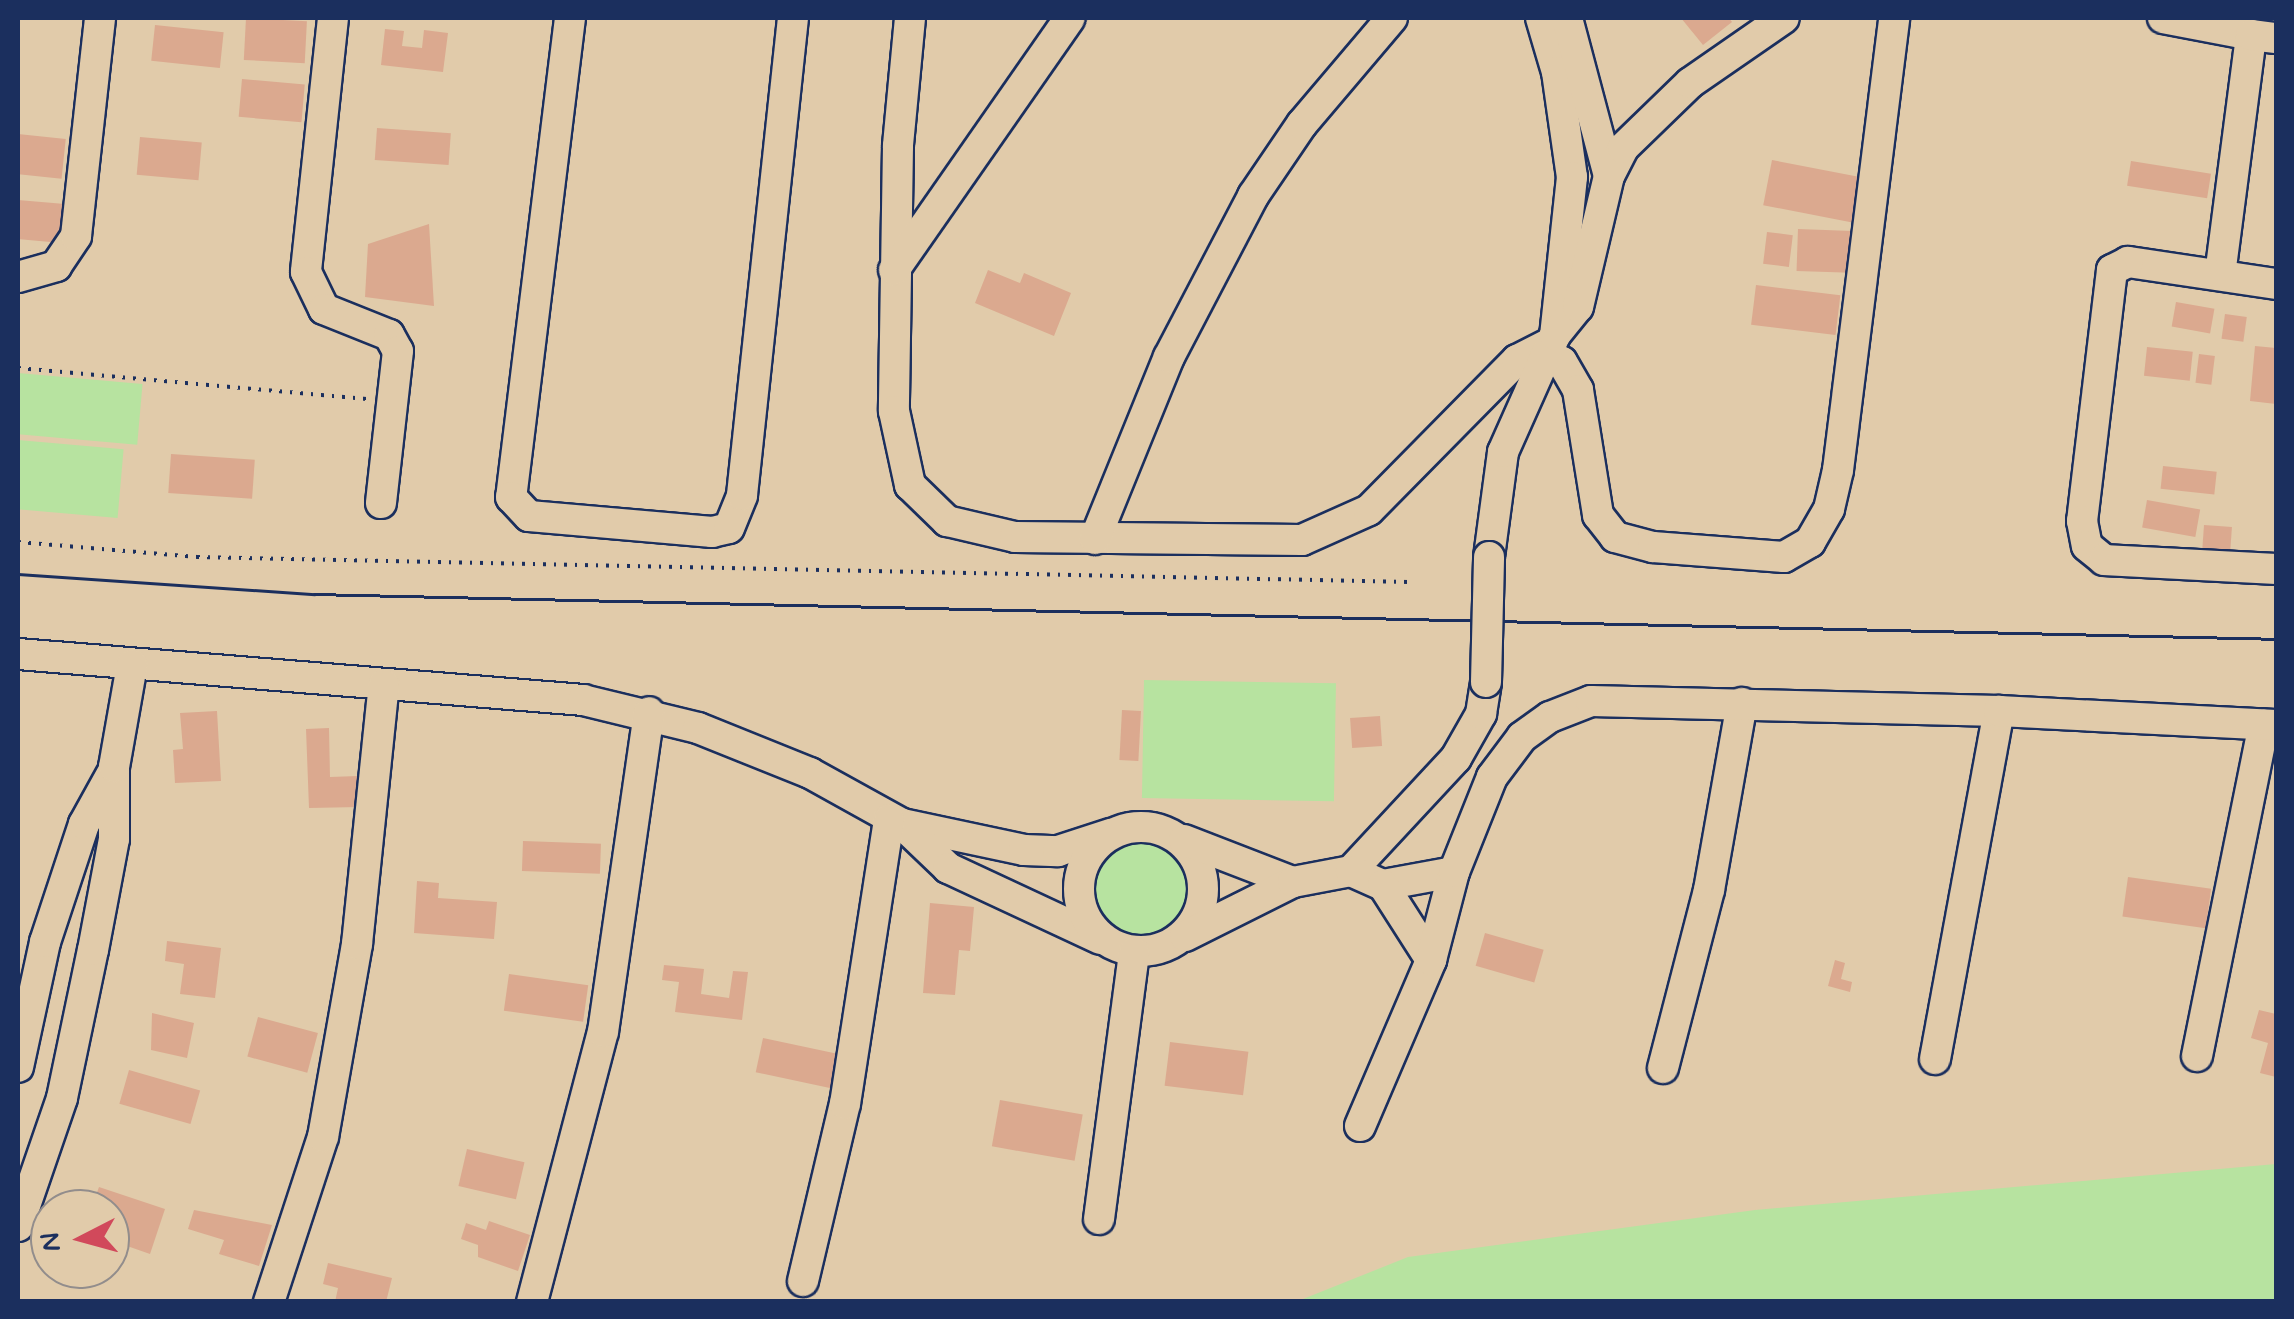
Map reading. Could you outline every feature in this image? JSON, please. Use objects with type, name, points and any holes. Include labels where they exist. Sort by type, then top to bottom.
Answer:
[{"type":"street","points":[[18,277],[56,266],[76,236],[100,18]]},
{"type":"street","points":[[333,18],[306,272],[324,309],[395,343],[397,401],[380,503]]},
{"type":"street","points":[[570,18],[511,497],[529,516],[712,532],[729,528],[742,494],[793,18]]},
{"type":"street","points":[[910,18],[894,270],[894,411],[910,485],[947,521],[976,530],[1095,539],[1280,542],[1325,534],[1369,510],[1517,360],[1550,344],[1570,321],[1585,288],[1609,176],[1630,139],[1660,109],[1784,18]]},
{"type":"street","points":[[894,270],[1070,18]]},
{"type":"street","points":[[1095,539],[1169,358],[1253,196],[1302,124],[1392,18]]},
{"type":"street","points":[[1351,871],[1456,758],[1481,714],[1486,682],[1490,557],[1503,452],[1550,344],[1572,177],[1557,72],[1541,18]]},
{"type":"street","points":[[1567,18],[1609,176]]},
{"type":"street","points":[[1550,344],[1578,390],[1598,514],[1615,537],[1653,547],[1784,557],[1810,542],[1829,509],[1838,470],[1894,18]]},
{"type":"street","points":[[2162,18],[2264,36],[2220,275]]},
{"type":"street","points":[[2276,284],[2128,262],[2112,270],[2082,532],[2087,546],[2104,560],[2276,568]]},
{"type":"street","points":[[18,654],[384,684],[649,712],[810,773],[896,822],[948,868],[1134,952],[1178,940],[1293,882],[1351,871],[1382,884],[1454,872]]},
{"type":"street","points":[[18,1226],[62,1098],[94,950],[114,840],[114,768],[132,666]]},
{"type":"street","points":[[269,1302],[323,1138],[357,944],[384,684]]},
{"type":"street","points":[[1360,1126],[1430,960],[1454,872],[1492,777],[1522,737],[1550,717],[1591,701],[2000,710],[2270,725],[2197,1056]]},
{"type":"street","points":[[1663,1068],[1709,890],[1742,703]]},
{"type":"street","points":[[1935,1060],[2000,710]]},
{"type":"street","points":[[532,1302],[603,1032],[649,712]]},
{"type":"street","points":[[18,1067],[45,942],[84,824],[114,768]]},
{"type":"street","points":[[896,822],[1024,850],[1058,851],[1130,826],[1172,834],[1293,882]]},
{"type":"street","points":[[803,1281],[844,1104],[896,822]]},
{"type":"street","points":[[1103,940],[1080,906],[1078,884],[1083,864],[1110,834]]},
{"type":"street","points":[[1172,834],[1194,856],[1204,885],[1193,925],[1178,940]]},
{"type":"street","points":[[1382,884],[1430,960]]},
{"type":"street","points":[[1099,1219],[1134,952]]},
{"type":"path","points":[[18,368],[397,401]]},
{"type":"path","points":[[18,542],[197,557],[1408,582]]},
{"type":"green space","points":[[18,373],[143,384],[137,445],[18,434]]},
{"type":"green space","points":[[18,440],[124,449],[118,518],[18,509]]},
{"type":"green space","points":[[1144,680],[1336,683],[1334,801],[1142,798]]},
{"type":"green space","points":[[1141,838],[1161,841],[1184,860],[1192,889],[1189,909],[1170,932],[1141,940],[1121,937],[1098,918],[1090,889],[1093,869],[1112,846]]},
{"type":"green space","points":[[2276,1164],[2276,1301],[1298,1301],[1408,1257],[1755,1210]]},
{"type":"building","points":[[246,18],[307,21],[305,63],[244,60]]},
{"type":"building","points":[[1681,18],[1729,18],[1732,22],[1703,45]]},
{"type":"building","points":[[155,25],[224,32],[220,68],[151,61]]},
{"type":"building","points":[[385,29],[404,31],[402,46],[422,48],[424,30],[448,33],[443,72],[381,65]]},
{"type":"building","points":[[242,79],[305,84],[301,122],[239,117]]},
{"type":"building","points":[[377,128],[451,133],[449,165],[375,160]]},
{"type":"building","points":[[18,134],[66,139],[62,179],[18,174]]},
{"type":"building","points":[[140,137],[202,142],[198,180],[137,175]]},
{"type":"building","points":[[1772,160],[1862,178],[1854,223],[1763,205]]},
{"type":"building","points":[[2131,161],[2211,174],[2207,198],[2127,186]]},
{"type":"building","points":[[18,200],[65,204],[61,243],[18,239]]},
{"type":"building","points":[[429,224],[434,306],[365,297],[368,244]]},
{"type":"building","points":[[1798,229],[1852,231],[1851,273],[1797,271]]},
{"type":"building","points":[[1767,232],[1793,235],[1789,267],[1763,264]]},
{"type":"building","points":[[988,270],[1020,283],[1024,273],[1071,293],[1054,336],[975,303]]},
{"type":"building","points":[[1756,285],[1840,295],[1835,335],[1751,325]]},
{"type":"building","points":[[2176,302],[2214,309],[2210,333],[2172,327]]},
{"type":"building","points":[[2225,314],[2247,317],[2243,342],[2222,339]]},
{"type":"building","points":[[2255,346],[2276,348],[2276,404],[2250,401]]},
{"type":"building","points":[[2147,347],[2193,352],[2190,381],[2144,376]]},
{"type":"building","points":[[2199,354],[2215,356],[2211,385],[2195,383]]},
{"type":"building","points":[[171,454],[255,460],[252,499],[168,493]]},
{"type":"building","points":[[2163,466],[2217,472],[2214,495],[2161,489]]},
{"type":"building","points":[[2147,500],[2200,509],[2195,537],[2142,528]]},
{"type":"building","points":[[2204,525],[2232,527],[2230,550],[2202,548]]},
{"type":"building","points":[[1122,710],[1141,711],[1138,761],[1119,760]]},
{"type":"building","points":[[217,711],[221,781],[175,783],[173,750],[183,749],[180,713]]},
{"type":"building","points":[[1380,716],[1382,746],[1352,748],[1350,718]]},
{"type":"building","points":[[329,728],[330,777],[358,776],[359,807],[309,808],[306,729]]},
{"type":"building","points":[[523,841],[601,844],[600,874],[522,871]]},
{"type":"building","points":[[2128,877],[2211,889],[2206,928],[2122,917]]},
{"type":"building","points":[[417,881],[439,883],[438,898],[497,902],[494,939],[414,933]]},
{"type":"building","points":[[930,903],[974,907],[970,951],[959,950],[955,995],[923,993]]},
{"type":"building","points":[[1485,933],[1544,950],[1534,982],[1476,966]]},
{"type":"building","points":[[167,941],[221,948],[215,998],[180,994],[184,964],[165,961]]},
{"type":"building","points":[[1835,960],[1845,963],[1841,979],[1852,982],[1850,992],[1828,986]]},
{"type":"building","points":[[664,965],[704,969],[701,994],[729,998],[733,971],[748,972],[742,1020],[675,1012],[679,982],[662,980]]},
{"type":"building","points":[[509,974],[588,985],[583,1022],[504,1011]]},
{"type":"building","points":[[2259,1010],[2276,1014],[2276,1077],[2260,1073],[2268,1043],[2251,1038]]},
{"type":"building","points":[[152,1013],[194,1023],[187,1058],[151,1050]]},
{"type":"building","points":[[258,1017],[318,1033],[307,1073],[247,1057]]},
{"type":"building","points":[[763,1038],[838,1054],[831,1088],[756,1072]]},
{"type":"building","points":[[1170,1042],[1248,1052],[1243,1095],[1165,1086]]},
{"type":"building","points":[[129,1070],[200,1090],[190,1124],[119,1104]]},
{"type":"building","points":[[1000,1100],[1083,1115],[1075,1161],[992,1146]]},
{"type":"building","points":[[467,1149],[524,1162],[516,1199],[458,1186]]},
{"type":"building","points":[[130,1197],[165,1209],[150,1254],[130,1247]]},
{"type":"building","points":[[194,1210],[272,1225],[259,1266],[219,1254],[224,1240],[188,1229]]},
{"type":"building","points":[[489,1221],[530,1235],[518,1271],[478,1257],[478,1245],[461,1239],[466,1223],[486,1230]]},
{"type":"building","points":[[328,1263],[392,1278],[386,1302],[335,1302],[338,1288],[323,1284]]},
{"type":"tram line","points":[[18,574],[314,594],[2276,639]]}]
